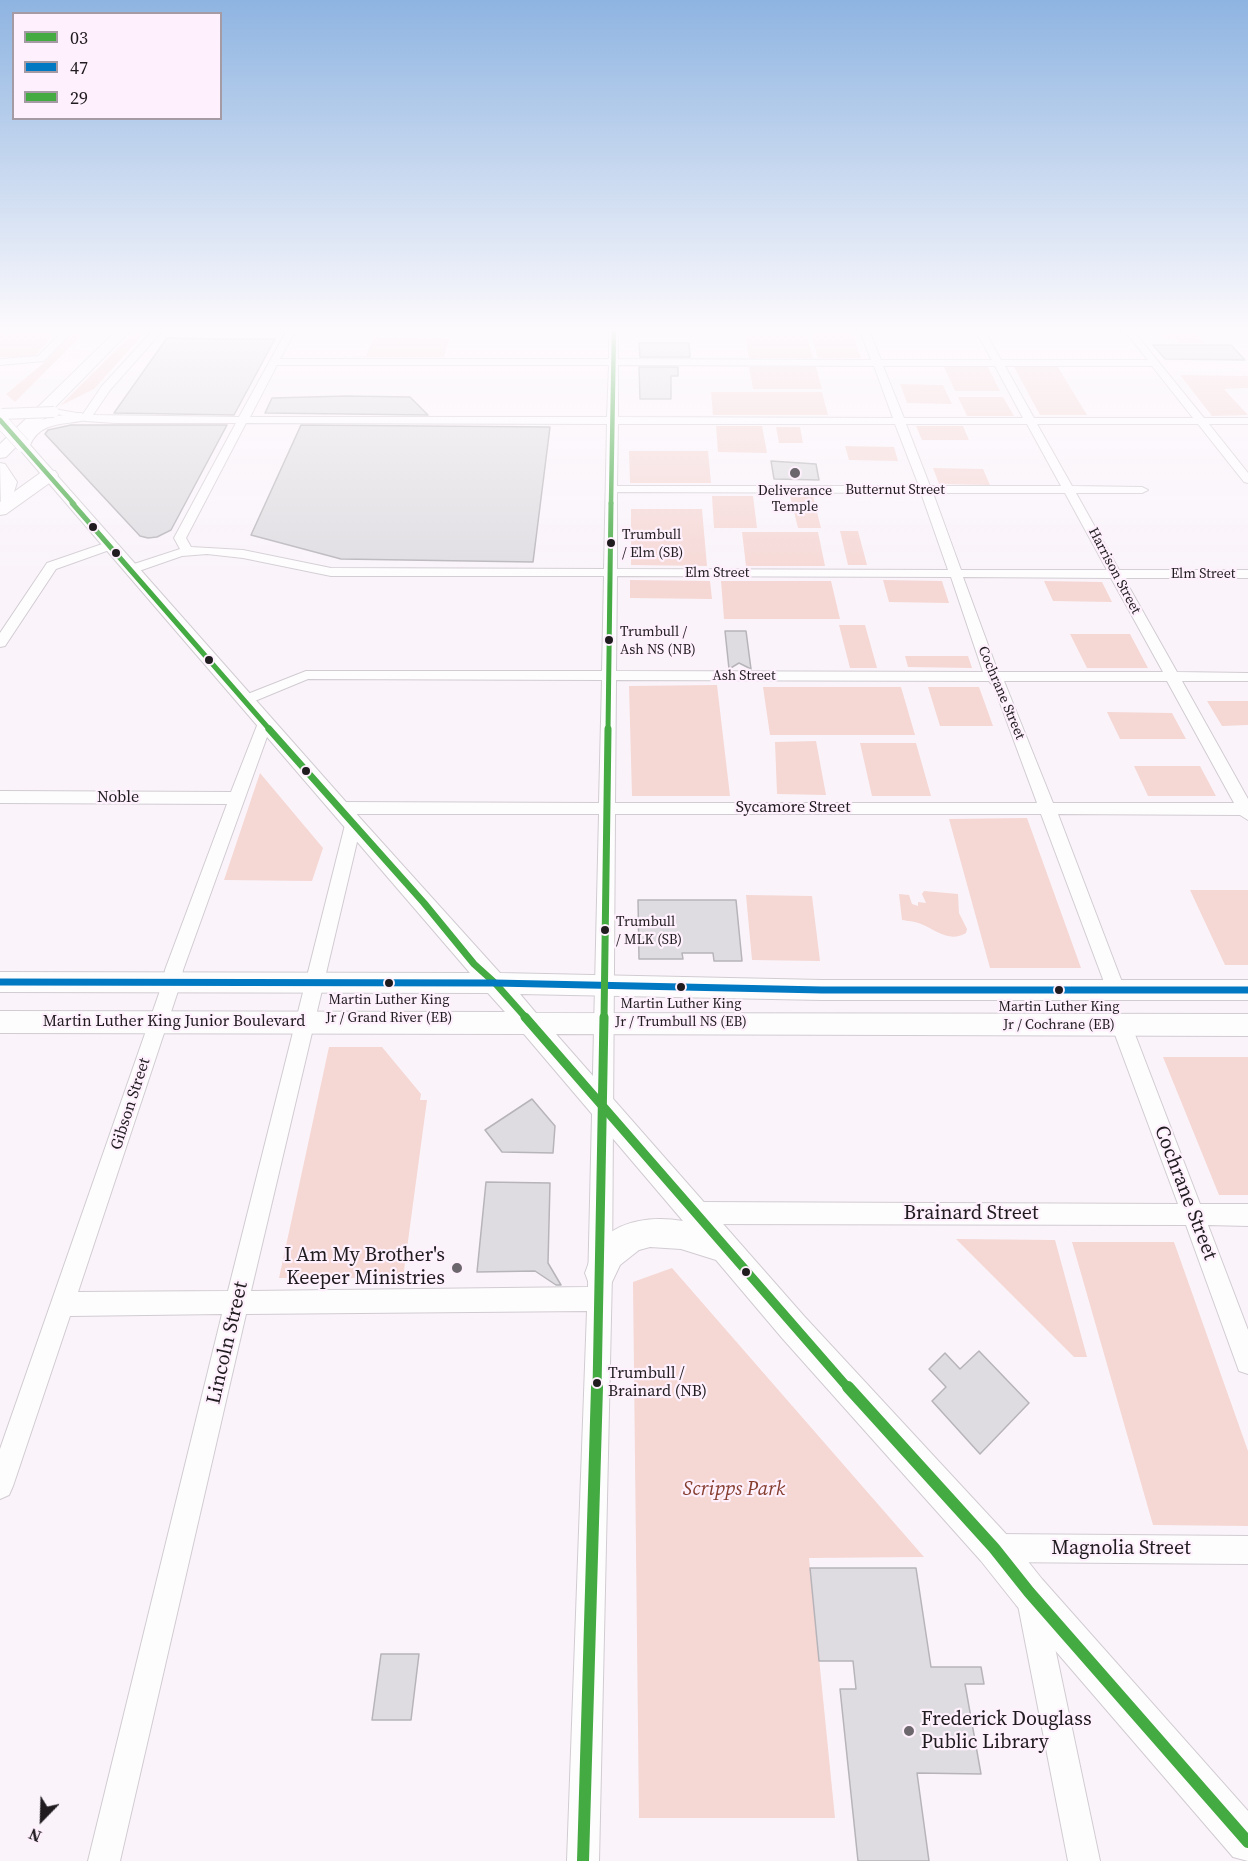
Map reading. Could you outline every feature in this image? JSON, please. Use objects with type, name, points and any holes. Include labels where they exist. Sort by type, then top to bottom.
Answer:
[{"type":"highway","points":[[0,453],[38,415]]},
{"type":"highway","points":[[1,510],[49,475]]},
{"type":"main road","points":[[23,445],[29,432],[50,417],[83,418]]},
{"type":"main road","points":[[0,419],[345,817],[424,903],[474,964],[495,983],[602,1104],[793,1327],[994,1548],[1029,1592],[1248,1842]]},
{"type":"main road","points":[[0,467],[9,482],[1,510]]},
{"type":"main road","points":[[0,982],[495,983],[822,990],[1248,990]]},
{"type":"main road","points":[[904,989],[888,1000],[891,1009],[925,1024]]},
{"type":"main road","points":[[822,990],[849,998],[854,1004],[853,1012],[836,1024]]},
{"type":"main road","points":[[1184,990],[1207,1000],[1214,1008],[1217,1018],[1212,1024]]},
{"type":"main road","name":"Martin Luther King Junior Boulevard","points":[[0,1022],[1248,1025]]},
{"type":"main road","points":[[600,1286],[610,1252],[627,1240],[643,1235],[664,1232],[682,1234],[725,1249]]},
{"type":"street","points":[[188,551],[180,538],[246,415]]},
{"type":"street","points":[[583,1861],[600,1286],[613,415]]},
{"type":"street","name":"Cochrane Street","points":[[898,415],[992,676],[1001,686],[1116,990]]},
{"type":"street","name":"Harrison Street","points":[[1027,415],[1247,811]]},
{"type":"street","points":[[1197,415],[1248,480]]},
{"type":"street","points":[[0,419],[50,417]]},
{"type":"street","points":[[83,418],[1248,421]]},
{"type":"street","name":"Butternut Street","points":[[612,489],[1142,490]]},
{"type":"street","points":[[0,643],[49,568],[111,545]]},
{"type":"street","name":"Elm Street","points":[[132,569],[188,551],[229,551],[331,572],[1248,574]]},
{"type":"street","name":"Ash Street","points":[[245,700],[306,675],[1248,677]]},
{"type":"street","name":"Gibson Street","points":[[0,1486],[64,1304],[172,982],[174,970],[265,723]]},
{"type":"street","name":"Noble","points":[[0,797],[236,798]]},
{"type":"street","name":"Sycamore Street","points":[[345,817],[607,809],[1247,811]]},
{"type":"street","name":"Lincoln Street","points":[[104,1861],[315,982],[345,817]]},
{"type":"street","name":"Cochrane Street","points":[[1121,1024],[1248,1362]]},
{"type":"street","name":"Brainard Street","points":[[695,1214],[1248,1215]]},
{"type":"street","points":[[64,1304],[238,1302],[600,1286]]},
{"type":"street","name":"Magnolia Street","points":[[994,1548],[1248,1550]]},
{"type":"street","points":[[1029,1592],[1084,1861]]},
{"type":"green space","points":[[966,415],[1014,416],[967,416]]},
{"type":"green space","points":[[1211,415],[1248,415],[1212,416]]},
{"type":"green space","points":[[716,426],[762,426],[767,453],[718,452]]},
{"type":"green space","points":[[916,426],[963,426],[969,440],[922,440]]},
{"type":"green space","points":[[776,427],[800,427],[803,443],[779,443]]},
{"type":"green space","points":[[845,446],[894,447],[898,461],[849,460]]},
{"type":"green space","points":[[629,451],[708,451],[711,483],[630,483]]},
{"type":"green space","points":[[933,468],[983,469],[990,485],[939,484]]},
{"type":"green space","points":[[712,496],[753,496],[757,528],[714,528]]},
{"type":"green space","points":[[790,496],[813,496],[821,528],[798,528]]},
{"type":"green space","points":[[631,509],[702,509],[707,566],[631,565]]},
{"type":"green space","points":[[840,531],[858,531],[867,565],[848,565]]},
{"type":"green space","points":[[742,532],[818,532],[825,566],[746,566]]},
{"type":"green space","points":[[630,580],[710,581],[712,599],[630,598]]},
{"type":"green space","points":[[883,580],[942,581],[949,603],[889,602]]},
{"type":"green space","points":[[721,581],[831,581],[840,619],[724,619]]},
{"type":"green space","points":[[1044,581],[1102,582],[1112,602],[1053,601]]},
{"type":"green space","points":[[839,625],[865,625],[877,668],[850,668]]},
{"type":"green space","points":[[1070,634],[1130,634],[1148,668],[1087,668]]},
{"type":"green space","points":[[905,656],[968,656],[972,668],[908,667]]},
{"type":"green space","points":[[717,685],[730,796],[632,796],[629,686]]},
{"type":"green space","points":[[763,687],[901,687],[915,735],[770,735]]},
{"type":"green space","points":[[928,687],[979,687],[993,726],[940,726]]},
{"type":"green space","points":[[1207,701],[1248,701],[1248,725],[1222,726]]},
{"type":"green space","points":[[1107,712],[1172,713],[1186,739],[1120,739]]},
{"type":"green space","points":[[816,741],[826,795],[777,794],[775,742]]},
{"type":"green space","points":[[860,743],[916,743],[931,796],[872,796]]},
{"type":"green space","points":[[1134,766],[1200,766],[1216,796],[1148,796]]},
{"type":"green space","points":[[260,773],[323,848],[312,881],[224,880]]},
{"type":"green space","points":[[1027,818],[1081,968],[990,968],[949,819]]},
{"type":"green space","points":[[1190,890],[1248,890],[1248,965],[1225,965]]},
{"type":"green space","points":[[924,891],[958,894],[959,913],[967,929],[966,933],[954,937],[948,936],[918,923],[902,920],[899,894],[909,895],[912,904],[918,906],[918,902],[926,903],[922,894]]},
{"type":"green space","points":[[746,895],[812,896],[820,961],[752,960]]},
{"type":"green space","points":[[329,1047],[382,1047],[421,1094],[420,1100],[427,1100],[403,1278],[279,1278]]},
{"type":"green space","points":[[1163,1057],[1248,1057],[1248,1195],[1219,1195]]},
{"type":"green space","points":[[956,1239],[1055,1240],[1087,1357],[1074,1357]]},
{"type":"green space","points":[[1072,1242],[1174,1242],[1248,1451],[1248,1526],[1153,1525]]},
{"type":"green space","name":"Scripps Park","points":[[672,1268],[924,1557],[809,1558],[835,1818],[639,1818],[633,1282]]},
{"type":"building","points":[[71,425],[227,425],[171,530],[157,537],[148,538],[140,536],[45,434],[48,430]]},
{"type":"building","points":[[301,425],[550,427],[533,562],[341,559],[251,535]]},
{"type":"building","name":"Deliverance Temple","points":[[771,461],[816,464],[819,480],[774,479]]},
{"type":"building","points":[[725,631],[746,631],[751,669],[739,663],[729,669]]},
{"type":"building","points":[[638,900],[736,900],[742,961],[714,961],[713,953],[682,953],[683,959],[639,959]]},
{"type":"building","points":[[532,1099],[555,1126],[553,1153],[502,1152],[485,1130]]},
{"type":"building","points":[[486,1182],[550,1183],[548,1263],[561,1285],[556,1285],[535,1271],[477,1272]]},
{"type":"building","points":[[979,1351],[1029,1403],[980,1454],[932,1401],[946,1387],[929,1369],[945,1353],[960,1369]]},
{"type":"building","name":"Frederick Douglass Public Library","points":[[810,1568],[916,1568],[931,1667],[981,1667],[984,1684],[965,1684],[981,1774],[917,1773],[929,1861],[858,1861],[840,1689],[856,1689],[853,1661],[819,1661]]},
{"type":"building","points":[[381,1654],[419,1654],[411,1720],[372,1720]]},
{"type":"transit line","name":"29","points":[[583,1861],[600,1273],[613,415]]},
{"type":"transit line","name":"03","points":[[0,420],[353,825],[424,903],[474,964],[495,983],[602,1104],[793,1327],[994,1548],[1029,1592],[1248,1842]]},
{"type":"transit line","name":"47","points":[[0,982],[495,983],[822,990],[1248,990]]},
{"type":"place","name":"Deliverance Temple","points":[[795,473]]},
{"type":"place","name":"Trumbull / Elm (SB)","points":[[611,543]]},
{"type":"place","name":"Trumbull / Ash NS (NB)","points":[[609,640]]},
{"type":"place","name":"Trumbull / MLK (SB)","points":[[605,930]]},
{"type":"place","name":"Martin Luther King Jr / Grand River (EB)","points":[[389,983]]},
{"type":"place","name":"Martin Luther King Jr / Trumbull NS (EB)","points":[[681,987]]},
{"type":"place","name":"Martin Luther King Jr / Cochrane (EB)","points":[[1059,990]]},
{"type":"place","name":"I Am My Brother's Keeper Ministries","points":[[457,1268]]},
{"type":"place","name":"Trumbull / Brainard (NB)","points":[[597,1383]]},
{"type":"place","name":"Frederick Douglass Public Library","points":[[909,1731]]}]
